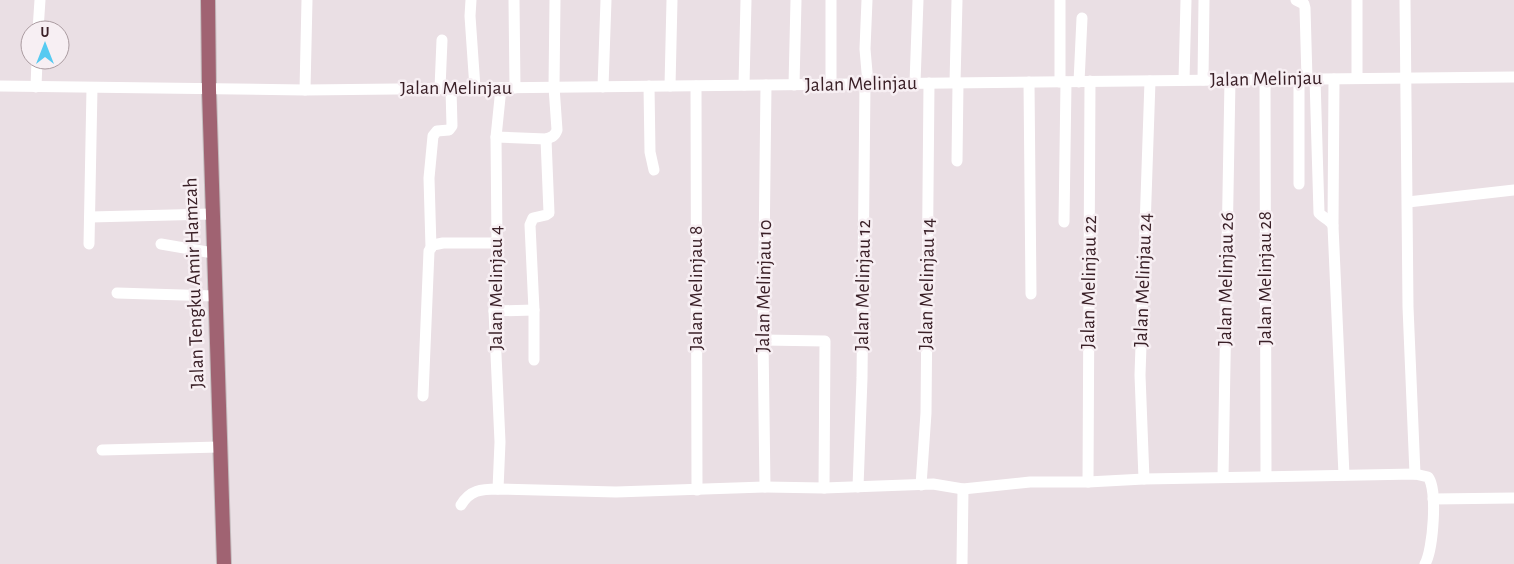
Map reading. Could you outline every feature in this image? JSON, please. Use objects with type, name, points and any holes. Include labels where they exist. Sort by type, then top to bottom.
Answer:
[{"type":"main road","name":"Jalan Tengku Amir Hamzah","points":[[208,0],[208,90],[224,564]]},
{"type":"street","points":[[39,20],[40,0]]},
{"type":"street","points":[[304,90],[307,0]]},
{"type":"street","points":[[471,0],[470,16],[474,88]]},
{"type":"street","points":[[514,0],[515,88]]},
{"type":"street","points":[[496,137],[546,139],[552,137],[557,130],[554,87],[555,0]]},
{"type":"street","points":[[603,87],[606,0]]},
{"type":"street","points":[[670,86],[672,0]]},
{"type":"street","points":[[744,85],[746,0]]},
{"type":"street","points":[[794,85],[796,0]]},
{"type":"street","points":[[830,84],[831,0]]},
{"type":"street","name":"Jalan Melinjau 12","points":[[858,487],[862,378],[867,0]]},
{"type":"street","points":[[915,83],[918,0]]},
{"type":"street","points":[[957,0],[957,161]]},
{"type":"street","points":[[1060,0],[1063,82],[1064,222]]},
{"type":"street","points":[[1184,80],[1186,0]]},
{"type":"street","points":[[1204,0],[1204,80]]},
{"type":"street","points":[[1296,0],[1304,4],[1305,8],[1307,79],[1319,213],[1334,226]]},
{"type":"street","points":[[1357,0],[1357,78]]},
{"type":"street","points":[[1405,0],[1408,307],[1415,474]]},
{"type":"street","name":"Jalan Melinjau 22","points":[[1082,18],[1085,81],[1088,482]]},
{"type":"street","points":[[423,396],[428,260],[431,248],[429,178],[433,136],[438,131],[451,129],[452,126],[446,88],[442,40]]},
{"type":"street","points":[[36,87],[37,70]]},
{"type":"street","name":"Jalan Melinjau","points":[[0,86],[304,90],[1514,77]]},
{"type":"street","name":"Jalan Melinjau 28","points":[[1265,79],[1266,476]]},
{"type":"street","points":[[1299,184],[1307,79]]},
{"type":"street","points":[[1334,79],[1334,226],[1344,475]]},
{"type":"street","name":"Jalan Melinjau 26","points":[[1223,477],[1230,80]]},
{"type":"street","name":"Jalan Melinjau 24","points":[[1144,479],[1140,376],[1150,81]]},
{"type":"street","points":[[1028,82],[1031,294]]},
{"type":"street","name":"Jalan Melinjau 14","points":[[921,485],[926,412],[929,83]]},
{"type":"street","name":"Jalan Melinjau 10","points":[[764,487],[763,340],[766,85]]},
{"type":"street","points":[[649,86],[650,152],[654,170]]},
{"type":"street","name":"Jalan Melinjau 8","points":[[696,86],[697,490]]},
{"type":"street","points":[[89,244],[92,88]]},
{"type":"street","name":"Jalan Melinjau 4","points":[[498,489],[500,442],[494,311],[497,243],[496,137],[500,88]]},
{"type":"street","points":[[534,360],[530,225],[533,218],[546,215],[549,212],[546,139]]},
{"type":"street","points":[[1408,202],[1514,190]]},
{"type":"street","points":[[90,217],[212,214]]},
{"type":"street","points":[[431,248],[433,245],[443,243],[497,243]]},
{"type":"street","points":[[161,244],[213,252]]},
{"type":"street","points":[[117,292],[215,296]]},
{"type":"street","points":[[494,311],[534,310]]},
{"type":"street","points":[[763,340],[825,341],[824,488]]},
{"type":"street","points":[[102,450],[219,447]]},
{"type":"street","points":[[461,505],[466,497],[481,489],[616,492],[933,484],[963,489],[1030,482],[1415,474],[1428,477],[1431,481],[1433,499],[1430,550],[1425,564]]},
{"type":"street","points":[[962,564],[963,489]]},
{"type":"street","points":[[1433,499],[1514,498]]}]
